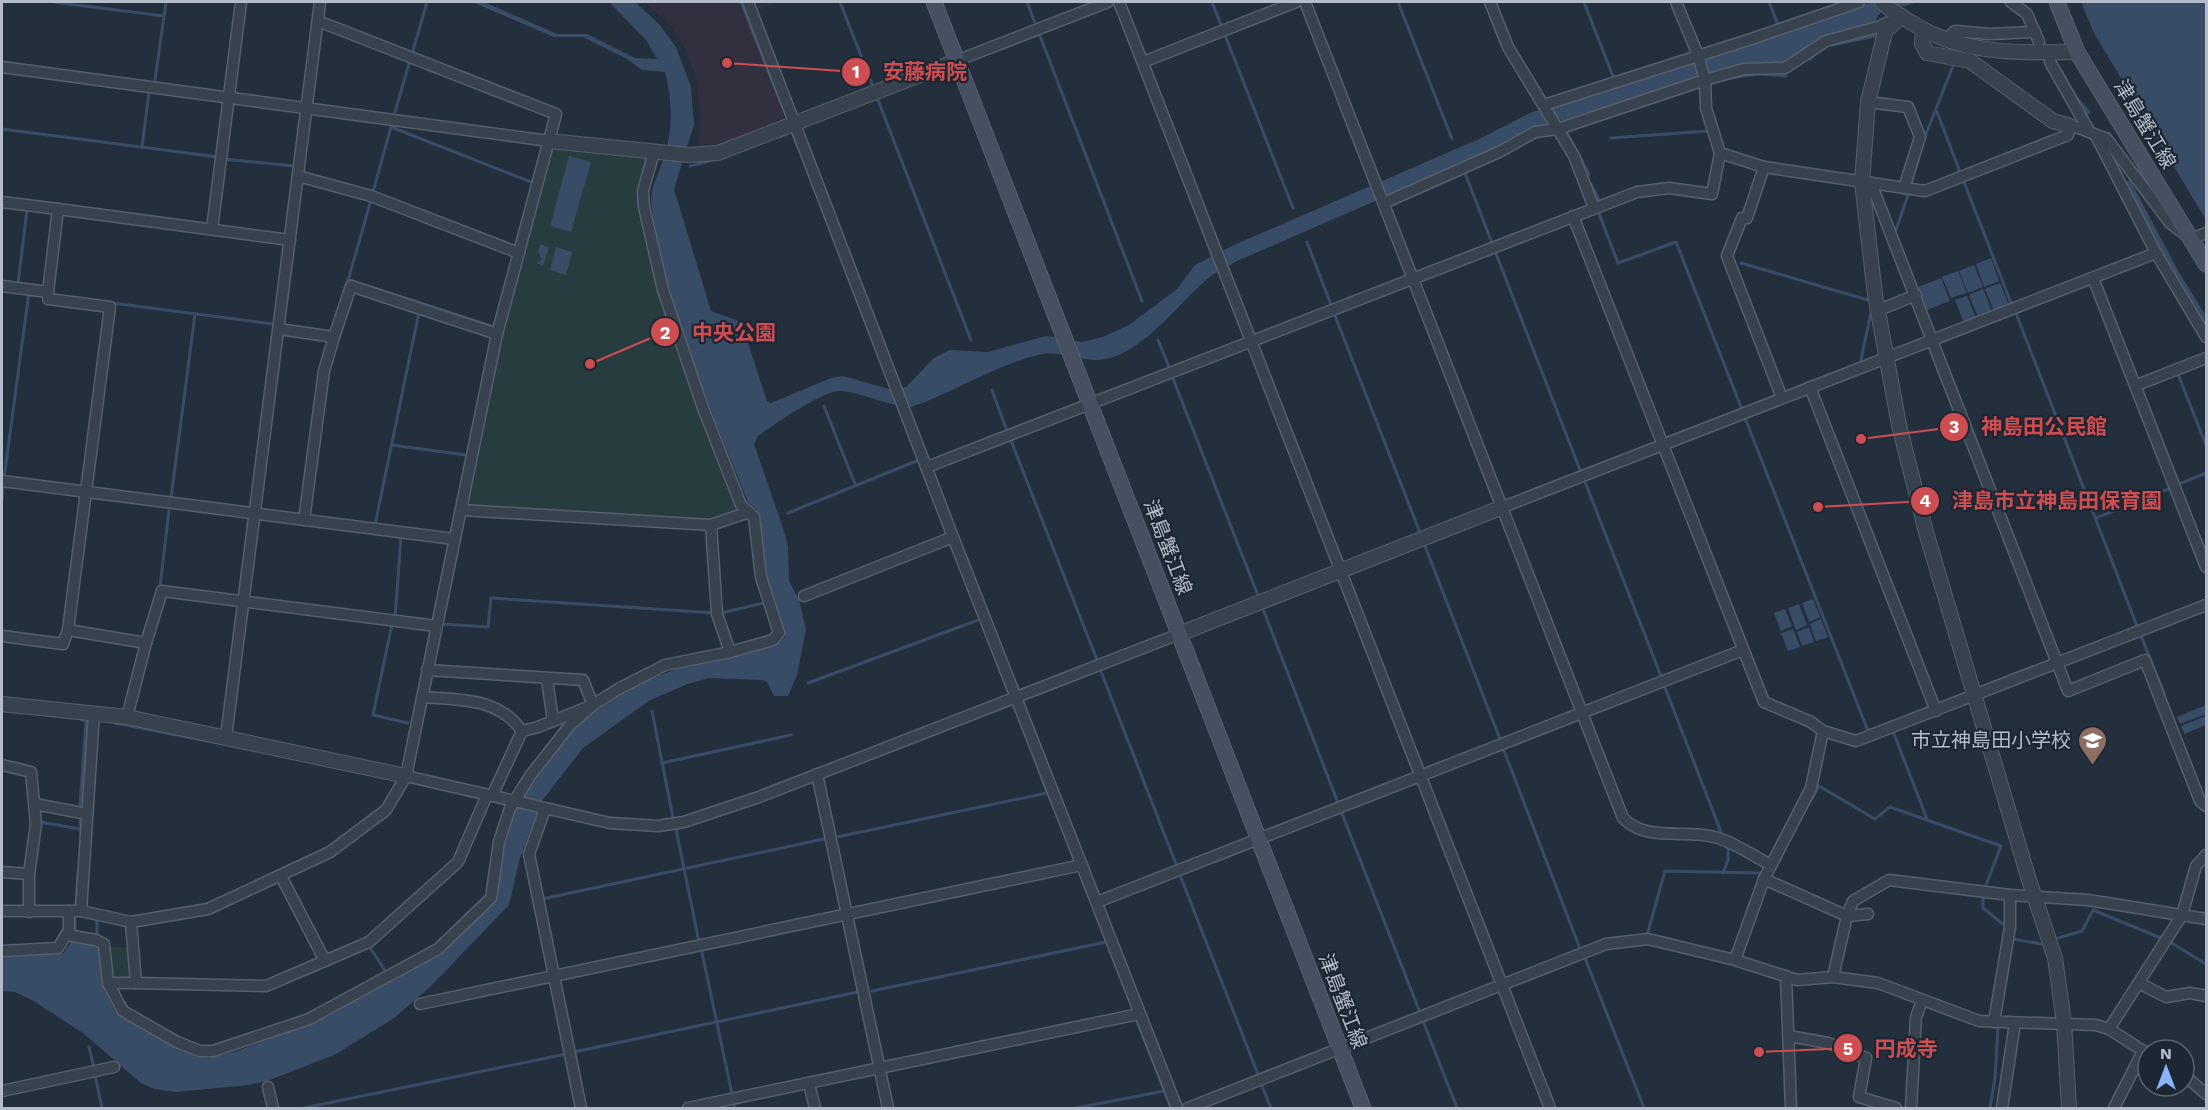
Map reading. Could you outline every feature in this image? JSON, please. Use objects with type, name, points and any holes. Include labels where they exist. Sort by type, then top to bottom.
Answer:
[{"type":"main road","name":"津島蟹江線","points":[[934,2],[1363,1108]]},
{"type":"main road","name":"津島蟹江線","points":[[2057,2],[2077,52],[2201,235],[2206,264]]},
{"type":"street","points":[[213,229],[241,2]]},
{"type":"street","points":[[226,737],[320,2]]},
{"type":"street","points":[[748,2],[791,125],[897,387],[1079,866],[1097,902],[1136,1014],[1177,1108]]},
{"type":"street","points":[[2,67],[549,141],[689,155],[718,153],[1108,2]]},
{"type":"street","points":[[1119,2],[1551,1108]]},
{"type":"street","points":[[1143,62],[1296,2]]},
{"type":"street","points":[[1305,2],[1623,818],[1631,826],[1651,834],[1692,832],[1722,839],[1771,865]]},
{"type":"street","points":[[1490,2],[1508,47],[1574,156],[1594,208]]},
{"type":"street","points":[[927,467],[1594,208],[1654,188],[1712,194],[1720,153],[1706,108],[1705,80],[1698,55],[1676,2]]},
{"type":"street","points":[[1544,106],[1859,2]]},
{"type":"street","points":[[1882,2],[1923,30],[1945,40],[1994,51],[2077,52]]},
{"type":"street","points":[[1945,40],[1955,31],[2037,37],[2027,14],[2011,2]]},
{"type":"street","points":[[1383,201],[1499,152],[1535,132],[1557,128],[1744,69],[1785,68],[1826,41],[1878,27],[1897,14]]},
{"type":"street","points":[[1897,14],[1885,32],[1868,102],[1868,248],[1899,425],[1923,522],[1973,696],[2055,958],[2064,1022],[2069,1108]]},
{"type":"street","points":[[2,911],[75,911],[131,921],[167,918],[208,909],[330,852],[386,810],[406,776],[497,334],[556,114],[318,21]]},
{"type":"street","points":[[1923,30],[1922,44],[1927,53],[1970,61],[2053,121],[2106,138],[2170,223],[2201,235]]},
{"type":"street","points":[[2050,62],[2092,133],[2156,253],[2206,337]]},
{"type":"street","points":[[1868,102],[1908,107],[1920,137],[1904,188]]},
{"type":"street","points":[[1720,153],[1764,167],[1925,191],[2068,135],[2070,126]]},
{"type":"street","points":[[108,983],[266,986],[369,942],[458,862],[522,731],[593,705],[665,665],[730,652],[773,640],[779,633],[761,577],[754,517],[741,505],[703,408],[663,290],[644,207],[643,191],[658,153]]},
{"type":"street","points":[[1764,167],[1747,218],[1742,218],[1727,256],[1782,398]]},
{"type":"street","points":[[298,176],[371,196],[519,253]]},
{"type":"street","points":[[1867,183],[1916,295],[2058,662],[2067,691],[2145,660],[2200,801],[2206,806]]},
{"type":"street","points":[[2,202],[290,240]]},
{"type":"street","points":[[2,636],[63,644],[68,630],[87,492],[110,307],[48,299],[58,209]]},
{"type":"street","points":[[1572,216],[1606,294],[1662,445],[1764,702],[1811,722],[1823,731],[1856,741],[2206,605]]},
{"type":"street","points":[[2,704],[127,717],[406,776],[543,809],[634,826],[684,822],[734,807],[2156,253]]},
{"type":"street","points":[[2093,278],[2137,385],[2206,567]]},
{"type":"street","points":[[2,286],[48,292]]},
{"type":"street","points":[[304,520],[324,371],[351,286],[497,334]]},
{"type":"street","points":[[1879,310],[1916,295]]},
{"type":"street","points":[[279,329],[334,337]]},
{"type":"street","points":[[2137,385],[2206,358]]},
{"type":"street","points":[[1810,387],[1936,711]]},
{"type":"street","points":[[2,481],[454,539]]},
{"type":"street","points":[[461,510],[711,525],[749,512]]},
{"type":"street","points":[[711,525],[717,614],[730,652]]},
{"type":"street","points":[[804,596],[953,537]]},
{"type":"street","points":[[127,717],[162,591],[436,626]]},
{"type":"street","points":[[68,630],[146,643]]},
{"type":"street","points":[[1097,902],[1743,650]]},
{"type":"street","points":[[427,670],[583,680],[593,705]]},
{"type":"street","points":[[547,679],[553,721]]},
{"type":"street","points":[[422,697],[486,702],[517,724],[522,731]]},
{"type":"street","points":[[67,935],[99,940],[104,944],[108,983],[123,1011],[177,1042],[200,1051],[227,1048],[309,1019],[426,957],[447,941],[491,898],[499,842],[515,802],[530,776],[570,725],[593,705]]},
{"type":"street","points":[[2,951],[58,948],[67,935],[75,911],[87,814],[94,713]]},
{"type":"street","points":[[1735,960],[1764,879],[1811,788],[1823,731]]},
{"type":"street","points":[[2,765],[31,772],[36,824],[29,874],[29,912]]},
{"type":"street","points":[[817,774],[888,1108]]},
{"type":"street","points":[[35,804],[87,814]]},
{"type":"street","points":[[543,809],[530,854],[581,1108]]},
{"type":"street","points":[[2109,1029],[2129,993],[2139,983],[2182,915],[2196,866],[2206,855]]},
{"type":"street","points":[[420,1004],[1079,866]]},
{"type":"street","points":[[2,872],[29,874]]},
{"type":"street","points":[[281,876],[325,961]]},
{"type":"street","points":[[1764,879],[1847,916],[1868,914]]},
{"type":"street","points":[[1833,977],[1847,916],[1853,901],[1889,880],[2010,894],[2088,900],[2206,919]]},
{"type":"street","points":[[1994,1022],[2010,927],[2010,894]]},
{"type":"street","points":[[131,921],[136,983]]},
{"type":"street","points":[[1188,1108],[1502,984],[1619,941],[1648,939],[1735,960],[1797,980],[1833,977],[1878,983],[1979,1022],[2064,1022],[2109,1029],[2136,1047]]},
{"type":"street","points":[[1786,976],[1791,1108]]},
{"type":"street","points":[[2139,983],[2166,997],[2190,993],[2206,996]]},
{"type":"street","points":[[1911,1108],[1916,1017],[1922,1001]]},
{"type":"street","points":[[688,1108],[1136,1014]]},
{"type":"street","points":[[2002,1108],[2015,1023]]},
{"type":"street","points":[[1789,1036],[1828,1043],[1866,1058],[1859,1097],[1896,1108]]},
{"type":"street","points":[[2,1091],[114,1067]]},
{"type":"street","points":[[2114,1108],[2136,1070]]},
{"type":"street","points":[[809,1084],[815,1108]]},
{"type":"street","points":[[268,1087],[273,1108]]},
{"type":"shaded area","points":[[645,2],[779,2],[745,15],[785,120],[719,144],[698,145],[701,125],[696,76],[686,50],[673,28]]},
{"type":"green space","points":[[556,146],[647,157],[641,208],[739,508],[738,512],[711,521],[468,507],[466,502],[505,318],[552,148]]},
{"type":"green space","points":[[109,947],[132,947],[134,978],[112,977]]},
{"type":"water","points":[[472,2],[484,2],[557,34],[587,34],[635,58],[657,59],[646,40],[609,2],[635,2],[658,23],[676,47],[691,87],[694,125],[674,189],[711,311],[741,322],[767,401],[771,403],[831,378],[843,376],[889,389],[906,387],[934,358],[950,350],[988,352],[1046,336],[1082,342],[1103,337],[1129,325],[1177,289],[1195,265],[1234,245],[1479,139],[1532,112],[1590,97],[1872,2],[1918,2],[1880,13],[1873,24],[1824,36],[1782,63],[1745,64],[1715,71],[1608,107],[1536,128],[1501,146],[1237,261],[1210,277],[1154,331],[1131,349],[1119,355],[1096,360],[1058,354],[1038,355],[990,372],[911,407],[843,391],[825,395],[800,408],[758,436],[754,444],[784,531],[788,547],[789,581],[799,600],[806,629],[797,675],[788,696],[774,696],[767,682],[762,680],[709,678],[650,700],[583,748],[541,802],[520,858],[509,905],[430,987],[394,1018],[336,1054],[270,1080],[249,1085],[176,1092],[154,1089],[141,1083],[83,1033],[32,1000],[15,992],[2,991],[2,957],[42,953],[63,954],[72,941],[97,944],[102,950],[101,982],[115,1011],[164,1042],[198,1056],[209,1058],[237,1051],[325,1018],[380,984],[423,963],[456,941],[495,900],[501,860],[515,808],[569,733],[586,718],[638,684],[685,666],[779,643],[785,637],[765,571],[756,509],[748,502],[691,358],[659,247],[651,202],[670,128],[671,105],[665,72],[642,70],[627,59],[583,37],[554,37]]},
{"type":"water","points":[[2081,2],[2206,2],[2206,220],[2094,33]]},
{"type":"water","points":[[2062,69],[2077,96],[2091,112],[2085,117],[2060,70]]},
{"type":"water","points":[[569,156],[591,162],[571,232],[550,226]]},
{"type":"water","points":[[2130,180],[2180,274],[2206,316],[2206,330],[2183,295],[2123,183]]},
{"type":"water","points":[[541,244],[549,248],[543,266],[537,263],[542,260],[538,251]]},
{"type":"water","points":[[556,247],[572,252],[566,275],[550,270]]},
{"type":"water","points":[[1991,258],[1999,281],[1984,287],[1976,264]]},
{"type":"water","points":[[1974,265],[1983,287],[1968,293],[1959,271]]},
{"type":"water","points":[[1958,271],[1967,293],[1951,298],[1942,277]]},
{"type":"water","points":[[1941,278],[1950,301],[1927,310],[1918,287]]},
{"type":"water","points":[[2000,283],[2009,305],[1994,311],[1985,289]]},
{"type":"water","points":[[1983,289],[1992,311],[1978,317],[1969,295]]},
{"type":"water","points":[[1967,296],[1976,318],[1964,323],[1955,300]]},
{"type":"water","points":[[1813,599],[1820,617],[1809,622],[1802,603]]},
{"type":"water","points":[[1799,604],[1807,625],[1796,630],[1788,608]]},
{"type":"water","points":[[1785,609],[1792,626],[1781,631],[1774,613]]},
{"type":"water","points":[[1821,619],[1828,637],[1816,641],[1810,624]]},
{"type":"water","points":[[1809,627],[1814,642],[1802,646],[1797,632]]},
{"type":"water","points":[[1793,629],[1800,647],[1788,651],[1781,633]]},
{"type":"water","points":[[2206,705],[2206,714],[2180,724],[2177,717]]},
{"type":"water","points":[[2206,716],[2206,725],[2184,734],[2181,726]]},
{"type":"waterway","points":[[53,2],[164,16]]},
{"type":"waterway","points":[[155,80],[166,2]]},
{"type":"waterway","points":[[412,54],[427,2]]},
{"type":"waterway","points":[[741,2],[782,106]]},
{"type":"waterway","points":[[840,2],[872,84]]},
{"type":"waterway","points":[[1027,2],[1035,23]]},
{"type":"waterway","points":[[1212,2],[1221,25]]},
{"type":"waterway","points":[[1398,2],[1452,139]]},
{"type":"waterway","points":[[1584,2],[1614,79]]},
{"type":"waterway","points":[[1769,2],[1778,25]]},
{"type":"waterway","points":[[1225,35],[1293,208]]},
{"type":"waterway","points":[[1040,36],[1142,301]]},
{"type":"waterway","points":[[1832,45],[1875,36]]},
{"type":"waterway","points":[[1810,59],[1816,53]]},
{"type":"waterway","points":[[395,112],[410,60]]},
{"type":"waterway","points":[[1924,139],[1953,66]]},
{"type":"waterway","points":[[1731,78],[1757,74],[1786,76]]},
{"type":"waterway","points":[[142,147],[149,92]]},
{"type":"waterway","points":[[878,100],[971,340]]},
{"type":"waterway","points":[[1937,112],[1960,172]]},
{"type":"waterway","points":[[298,129],[300,119]]},
{"type":"waterway","points":[[391,127],[531,182]]},
{"type":"waterway","points":[[373,192],[391,127]]},
{"type":"waterway","points":[[2,129],[218,157]]},
{"type":"waterway","points":[[791,129],[798,148]]},
{"type":"waterway","points":[[1566,131],[1589,174]]},
{"type":"waterway","points":[[1611,138],[1708,131]]},
{"type":"waterway","points":[[779,137],[789,133]]},
{"type":"waterway","points":[[224,159],[294,166]]},
{"type":"waterway","points":[[690,166],[717,159]]},
{"type":"waterway","points":[[1911,184],[1917,163]]},
{"type":"waterway","points":[[1465,173],[1492,243]]},
{"type":"waterway","points":[[1964,182],[2011,303]]},
{"type":"waterway","points":[[1591,184],[1599,200]]},
{"type":"waterway","points":[[1896,230],[1909,192]]},
{"type":"waterway","points":[[347,284],[371,200]]},
{"type":"waterway","points":[[18,284],[27,210]]},
{"type":"waterway","points":[[1598,211],[1618,263],[1676,242],[1741,407]]},
{"type":"waterway","points":[[1307,242],[1331,305]]},
{"type":"waterway","points":[[1495,251],[1580,470]]},
{"type":"waterway","points":[[1741,263],[1868,300]]},
{"type":"waterway","points":[[349,280],[491,326]]},
{"type":"waterway","points":[[4,478],[29,292]]},
{"type":"waterway","points":[[112,303],[273,324]]},
{"type":"waterway","points":[[375,525],[419,312]]},
{"type":"waterway","points":[[1861,360],[1871,312]]},
{"type":"waterway","points":[[1334,313],[1419,530]]},
{"type":"waterway","points":[[2016,313],[2137,626]]},
{"type":"waterway","points":[[171,498],[195,314]]},
{"type":"waterway","points":[[1158,340],[1169,367]]},
{"type":"waterway","points":[[1930,349],[1942,381]]},
{"type":"waterway","points":[[2178,374],[2206,445]]},
{"type":"waterway","points":[[1172,376],[1257,593]]},
{"type":"waterway","points":[[992,390],[1007,431]]},
{"type":"waterway","points":[[824,406],[855,484]]},
{"type":"waterway","points":[[1745,418],[1868,731],[1871,730]]},
{"type":"waterway","points":[[1010,438],[1097,660]]},
{"type":"waterway","points":[[392,445],[466,455]]},
{"type":"waterway","points":[[788,513],[919,460]]},
{"type":"waterway","points":[[2179,484],[2206,473]]},
{"type":"waterway","points":[[1585,482],[1661,676]]},
{"type":"waterway","points":[[2096,518],[2171,488]]},
{"type":"waterway","points":[[2,499],[3,489]]},
{"type":"waterway","points":[[160,587],[169,510]]},
{"type":"waterway","points":[[395,618],[401,537]]},
{"type":"waterway","points":[[1425,546],[1500,739]]},
{"type":"waterway","points":[[442,624],[488,627],[491,598],[715,613]]},
{"type":"waterway","points":[[721,613],[764,603]]},
{"type":"waterway","points":[[1263,609],[1338,803]]},
{"type":"waterway","points":[[808,683],[981,619]]},
{"type":"waterway","points":[[392,624],[373,715],[408,723]]},
{"type":"waterway","points":[[2141,636],[2164,693]]},
{"type":"waterway","points":[[1100,669],[1176,864]]},
{"type":"waterway","points":[[1664,685],[1721,832]]},
{"type":"waterway","points":[[2,711],[21,713]]},
{"type":"waterway","points":[[652,711],[673,818]]},
{"type":"waterway","points":[[80,807],[86,722],[81,719]]},
{"type":"waterway","points":[[115,723],[243,748]]},
{"type":"waterway","points":[[1894,734],[1927,819]]},
{"type":"waterway","points":[[662,763],[791,735]]},
{"type":"waterway","points":[[1503,748],[1579,946]]},
{"type":"waterway","points":[[1041,776],[1054,809]]},
{"type":"waterway","points":[[1804,812],[1819,786],[1875,819],[1890,807],[2001,846],[1986,885]]},
{"type":"waterway","points":[[837,837],[1047,793]]},
{"type":"waterway","points":[[1341,811],[1419,1010]]},
{"type":"waterway","points":[[80,816],[81,836]]},
{"type":"waterway","points":[[40,822],[80,829]]},
{"type":"waterway","points":[[676,829],[699,942]]},
{"type":"waterway","points":[[542,899],[824,839]]},
{"type":"waterway","points":[[1723,873],[1728,860],[1728,848]]},
{"type":"waterway","points":[[1773,871],[1781,858]]},
{"type":"waterway","points":[[1648,932],[1665,871],[1760,873]]},
{"type":"waterway","points":[[76,904],[78,872]]},
{"type":"waterway","points":[[1180,875],[1259,1077]]},
{"type":"waterway","points":[[1983,896],[1983,908],[2008,928]]},
{"type":"waterway","points":[[2055,939],[2082,931],[2093,910],[2161,938]]},
{"type":"waterway","points":[[75,915],[75,932]]},
{"type":"waterway","points":[[97,920],[97,934]]},
{"type":"waterway","points":[[2012,935],[2013,939],[2041,944]]},
{"type":"waterway","points":[[872,991],[1106,942]]},
{"type":"waterway","points":[[2170,942],[2206,964]]},
{"type":"waterway","points":[[369,946],[386,972]]},
{"type":"waterway","points":[[701,948],[732,1094]]},
{"type":"waterway","points":[[1585,958],[1644,1108]]},
{"type":"waterway","points":[[574,1052],[858,992]]},
{"type":"waterway","points":[[1135,1016],[1171,1108]]},
{"type":"waterway","points":[[1423,1021],[1457,1108]]},
{"type":"waterway","points":[[1990,1108],[1995,1078],[1998,1028]]},
{"type":"waterway","points":[[89,1047],[94,1068]]},
{"type":"waterway","points":[[304,1108],[566,1054]]},
{"type":"waterway","points":[[95,1075],[102,1108]]},
{"type":"waterway","points":[[1261,1084],[1271,1108]]},
{"type":"waterway","points":[[1076,1108],[1164,1091]]},
{"type":"waterway","points":[[733,1102],[735,1108]]},
{"type":"place","name":"安藤病院","points":[[727,63]]},
{"type":"place","name":"中央公園","points":[[590,364]]},
{"type":"place","name":"神島田公民館","points":[[1861,439]]},
{"type":"place","name":"津島市立神島田保育園","points":[[1818,507]]},
{"type":"place","name":"市立神島田小学校","points":[[2092,766]]},
{"type":"place","name":"円成寺","points":[[1759,1052]]}]
